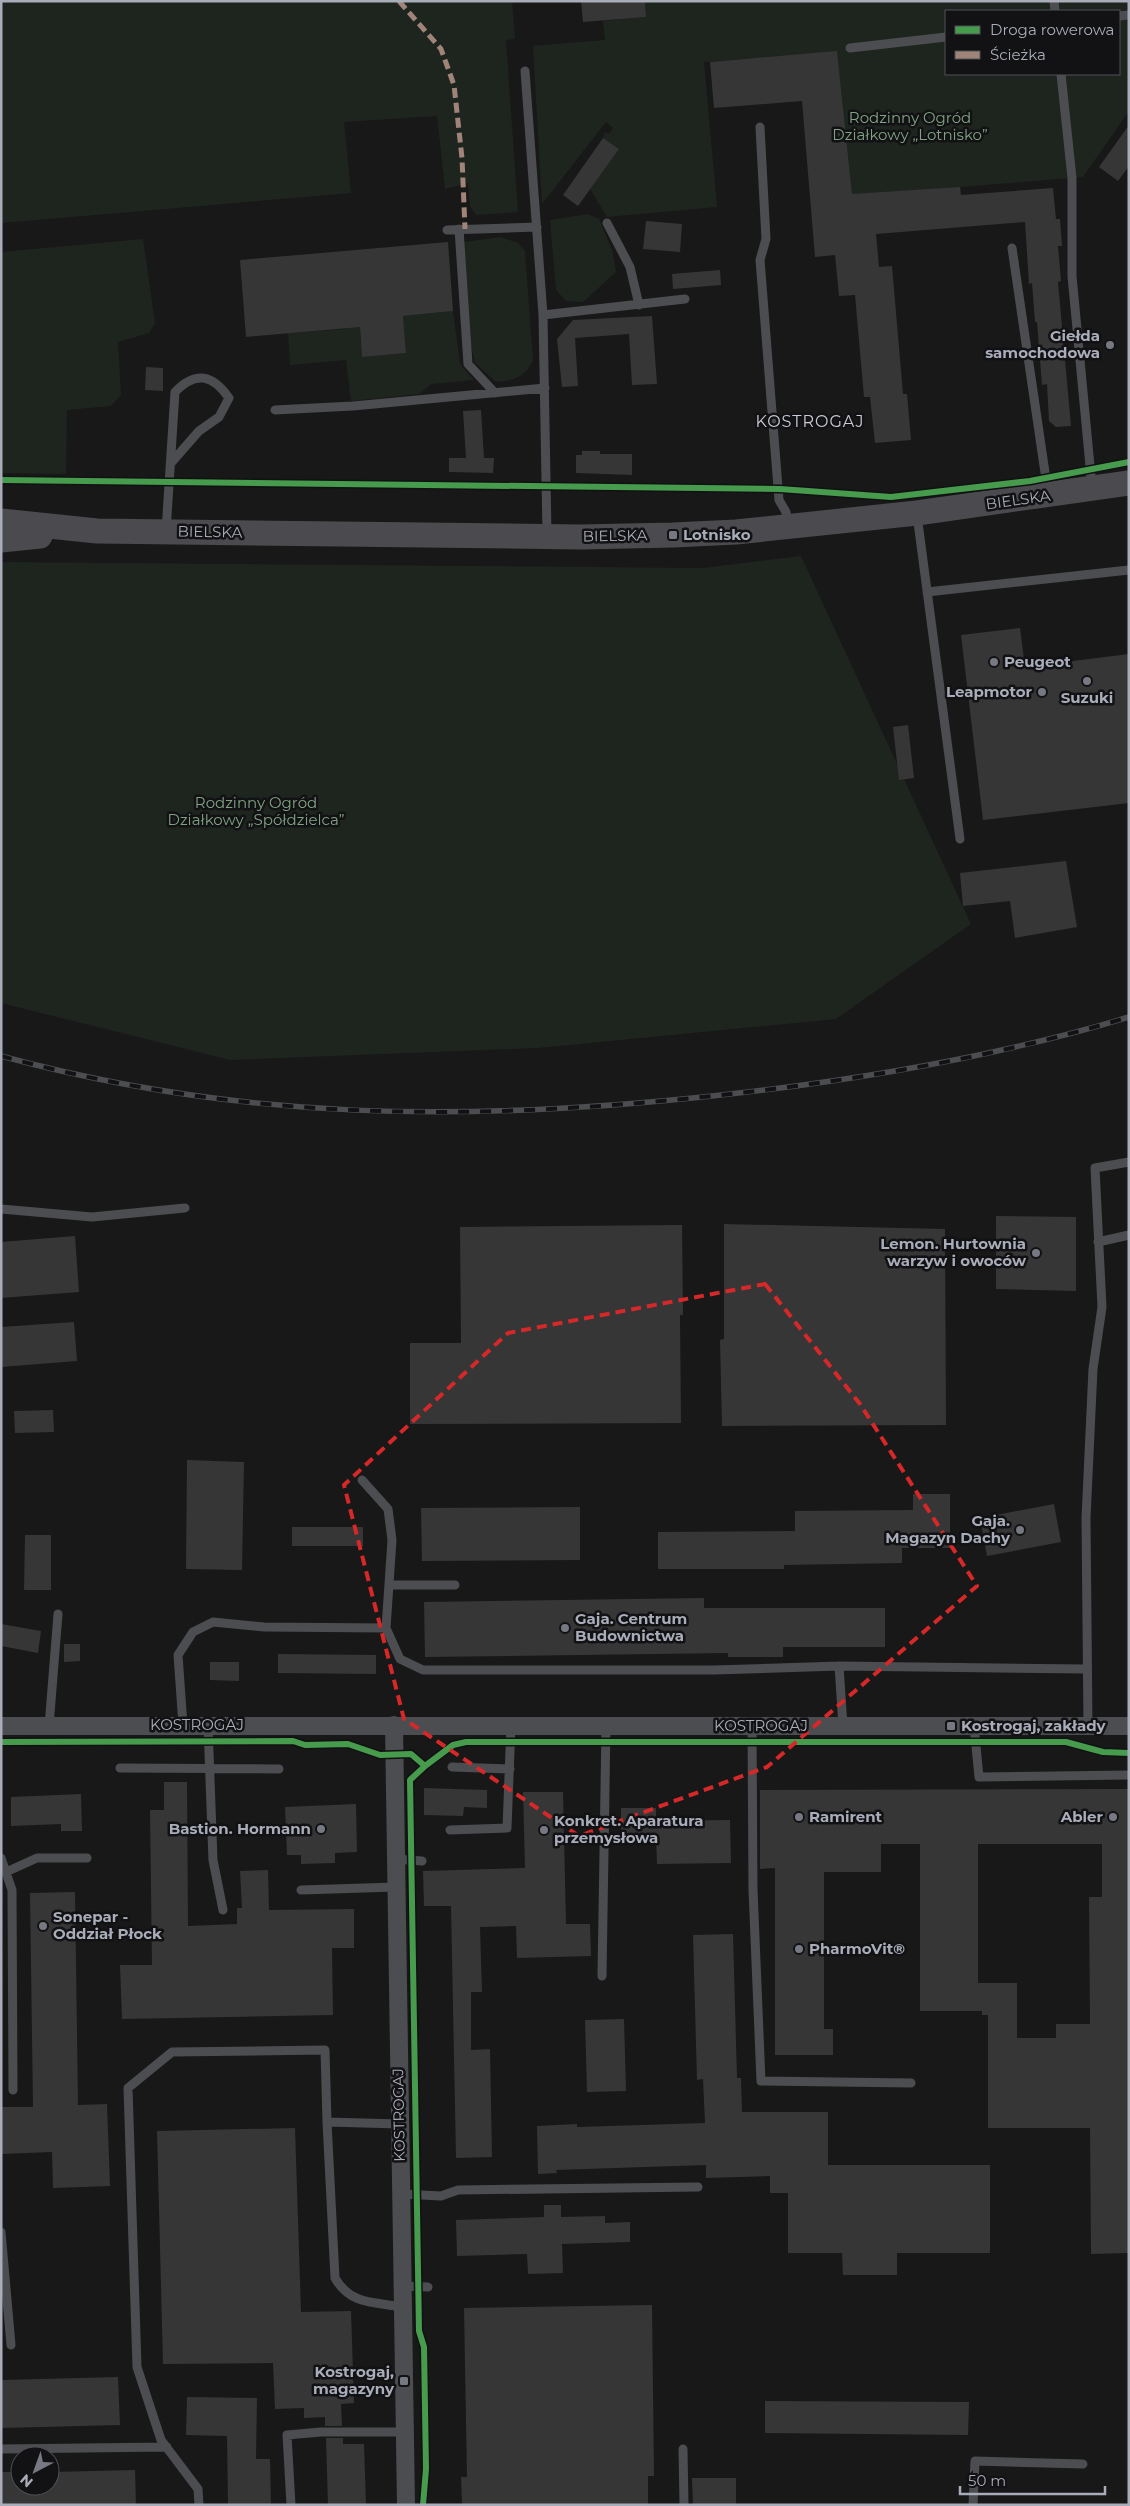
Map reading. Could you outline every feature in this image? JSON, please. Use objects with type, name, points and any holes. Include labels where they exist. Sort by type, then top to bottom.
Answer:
[{"type":"main road","name":"BIELSKA","points":[[1,540],[97,531],[547,537],[673,535],[788,527],[917,513],[1092,490],[1129,483]]},
{"type":"main road","name":"BIELSKA","points":[[1,521],[97,531]]},
{"type":"street","name":"KOSTROGAJ","points":[[394,1725],[406,2505]]},
{"type":"street","name":"KOSTROGAJ","points":[[1,1726],[1129,1726]]},
{"type":"lane","points":[[850,48],[945,36]]},
{"type":"lane","points":[[526,72],[543,315],[547,537]]},
{"type":"lane","points":[[1061,75],[1072,178],[1072,276],[1092,490]]},
{"type":"lane","points":[[760,127],[766,239],[760,260],[779,500],[786,512],[788,527]]},
{"type":"lane","points":[[607,223],[630,267],[639,304]]},
{"type":"lane","points":[[447,230],[537,227]]},
{"type":"lane","points":[[459,229],[468,364],[495,393]]},
{"type":"lane","points":[[1012,248],[1048,496]]},
{"type":"lane","points":[[543,315],[685,299]]},
{"type":"lane","points":[[166,531],[175,392],[185,382],[202,378],[218,383],[229,398],[219,417],[199,431],[171,463]]},
{"type":"lane","points":[[275,410],[545,388]]},
{"type":"lane","points":[[917,513],[960,839]]},
{"type":"lane","points":[[927,592],[1129,570]]},
{"type":"lane","points":[[1088,1726],[1086,1518],[1093,1369],[1102,1307],[1095,1168],[1129,1162]]},
{"type":"lane","points":[[1,1209],[92,1216],[185,1208]]},
{"type":"lane","points":[[1098,1242],[1129,1235]]},
{"type":"lane","points":[[362,1480],[388,1509],[392,1540],[386,1628],[400,1659],[423,1670],[714,1670],[839,1666],[1086,1670]]},
{"type":"lane","points":[[389,1585],[455,1585]]},
{"type":"lane","points":[[49,1726],[58,1614]]},
{"type":"lane","points":[[183,1725],[178,1655],[193,1632],[213,1622],[264,1627],[386,1628]]},
{"type":"lane","points":[[839,1666],[843,1726]]},
{"type":"lane","points":[[450,1830],[507,1828],[511,1725]]},
{"type":"lane","points":[[208,1726],[213,1860],[223,1910]]},
{"type":"lane","points":[[602,1976],[606,1726]]},
{"type":"lane","points":[[752,1726],[753,1890],[761,2081],[911,2083]]},
{"type":"lane","points":[[974,1726],[979,1777],[1129,1775]]},
{"type":"lane","points":[[452,1767],[510,1769]]},
{"type":"lane","points":[[120,1768],[279,1769]]},
{"type":"lane","points":[[1,1858],[12,1890],[13,2090]]},
{"type":"lane","points":[[6,1872],[37,1858],[88,1858]]},
{"type":"lane","points":[[395,1859],[422,1861]]},
{"type":"lane","points":[[302,1890],[396,1888]]},
{"type":"lane","points":[[199,2505],[198,2489],[162,2440],[137,2366],[128,2088],[172,2052],[325,2050],[335,2278],[342,2290],[354,2299],[403,2306]]},
{"type":"lane","points":[[327,2122],[400,2124]]},
{"type":"lane","points":[[401,2194],[441,2196],[458,2190],[698,2188]]},
{"type":"lane","points":[[1,2232],[11,2345]]},
{"type":"lane","points":[[402,2286],[428,2288]]},
{"type":"lane","points":[[291,2505],[287,2435],[321,2432],[405,2432]]},
{"type":"lane","points":[[1,2450],[167,2447]]},
{"type":"lane","points":[[683,2449],[684,2505]]},
{"type":"lane","points":[[973,2505],[974,2461],[1083,2464]]},
{"type":"highlighted area","points":[[765,1284],[860,1404],[977,1586],[767,1767],[579,1836],[404,1719],[344,1485],[508,1333]]},
{"type":"green space","points":[[1,1],[512,1],[515,39],[506,40],[518,212],[476,215],[470,206],[468,183],[445,189],[437,116],[344,122],[351,193],[1,223]]},
{"type":"green space","name":"Rodzinny Ogród Działkowy „Lotnisko”","points":[[645,1],[1129,1],[1129,111],[1083,177],[852,196],[837,52],[704,62],[717,207],[607,217],[590,189],[619,149],[603,138],[605,132],[609,134],[613,128],[606,122],[542,204],[533,46],[605,40],[603,21],[646,17]]},
{"type":"green space","points":[[588,214],[599,219],[612,250],[616,272],[583,302],[566,301],[556,290],[550,220]]},
{"type":"green space","points":[[501,237],[518,243],[525,251],[533,361],[526,371],[518,377],[508,381],[496,382],[475,363],[471,346],[464,242]]},
{"type":"green space","points":[[143,239],[155,323],[149,333],[118,342],[121,395],[111,406],[67,410],[66,474],[1,473],[1,252]]},
{"type":"green space","points":[[453,311],[460,364],[474,380],[431,384],[419,394],[351,401],[346,360],[290,365],[288,333],[346,329],[346,320],[359,319],[362,357],[406,353],[403,316]]},
{"type":"green space","name":"Rodzinny Ogród Działkowy „Spółdzielca”","points":[[801,556],[971,924],[836,1019],[538,1048],[230,1060],[1,1003],[1,562],[703,568]]},
{"type":"building","points":[[581,1],[645,1],[646,17],[583,22]]},
{"type":"building","points":[[837,51],[852,194],[960,187],[961,195],[1053,188],[1056,219],[1060,219],[1062,246],[1058,246],[1061,281],[1058,282],[1071,426],[1056,427],[1049,421],[1047,384],[1042,385],[1032,283],[1029,284],[1025,222],[876,234],[879,267],[892,266],[903,394],[907,394],[911,440],[875,443],[870,397],[864,397],[855,295],[839,296],[835,255],[815,257],[802,101],[714,108],[710,62]]},
{"type":"building","points":[[1129,125],[1129,166],[1118,181],[1099,167]]},
{"type":"building","points":[[603,138],[619,149],[578,206],[563,195]]},
{"type":"building","points":[[646,221],[682,224],[680,252],[643,249]]},
{"type":"building","points":[[448,242],[453,311],[403,316],[406,353],[362,357],[360,327],[246,337],[240,260]]},
{"type":"building","points":[[720,270],[721,285],[673,289],[672,274]]},
{"type":"building","points":[[652,316],[657,384],[632,385],[629,334],[575,338],[578,386],[562,387],[557,339],[573,320]]},
{"type":"building","points":[[146,367],[163,368],[163,391],[145,390]]},
{"type":"building","points":[[481,410],[484,458],[494,458],[493,473],[449,472],[449,458],[466,458],[463,411]]},
{"type":"building","points":[[582,451],[600,451],[600,454],[632,454],[632,475],[576,473],[576,455],[582,455]]},
{"type":"building","points":[[1020,628],[1025,667],[1129,654],[1129,803],[983,820],[961,635]]},
{"type":"building","points":[[908,725],[914,778],[899,780],[893,727]]},
{"type":"building","points":[[1066,861],[1077,927],[1015,938],[1010,901],[963,906],[960,873]]},
{"type":"building","name":"Lemon. Hurtownia warzyw i owoców","points":[[996,1216],[1076,1217],[1076,1291],[996,1289]]},
{"type":"building","points":[[724,1224],[945,1229],[946,1425],[722,1426],[720,1340],[724,1339]]},
{"type":"building","points":[[682,1225],[683,1315],[680,1315],[681,1423],[410,1424],[410,1343],[461,1343],[460,1227]]},
{"type":"building","points":[[75,1236],[79,1292],[1,1298],[1,1242]]},
{"type":"building","points":[[74,1322],[77,1361],[1,1367],[1,1327]]},
{"type":"building","points":[[53,1410],[54,1432],[15,1433],[14,1411]]},
{"type":"building","points":[[187,1460],[244,1462],[242,1570],[186,1569]]},
{"type":"building","points":[[913,1494],[950,1494],[950,1548],[902,1548],[902,1563],[784,1565],[784,1569],[658,1569],[658,1532],[795,1531],[795,1511],[913,1510]]},
{"type":"building","name":"Gaja. Magazyn Dachy","points":[[1054,1504],[1061,1542],[987,1556],[980,1518]]},
{"type":"building","points":[[580,1507],[580,1560],[422,1561],[421,1508]]},
{"type":"building","points":[[292,1527],[363,1527],[363,1546],[292,1546]]},
{"type":"building","points":[[25,1535],[51,1535],[51,1590],[24,1590]]},
{"type":"building","name":"Gaja. Centrum Budownictwa","points":[[704,1598],[704,1608],[885,1608],[885,1647],[783,1647],[783,1657],[728,1657],[728,1653],[425,1657],[424,1602]]},
{"type":"building","points":[[1,1624],[41,1631],[38,1653],[1,1646]]},
{"type":"building","points":[[64,1644],[80,1644],[80,1661],[64,1662]]},
{"type":"building","points":[[278,1654],[376,1655],[376,1674],[278,1673]]},
{"type":"building","points":[[210,1662],[239,1662],[239,1681],[210,1680]]},
{"type":"building","points":[[164,1782],[187,1782],[188,1926],[237,1924],[237,1908],[242,1908],[240,1871],[268,1870],[269,1910],[354,1909],[354,1948],[332,1948],[333,2015],[122,2019],[120,1965],[152,1965],[150,1810],[164,1810]]},
{"type":"building","points":[[424,1788],[487,1790],[487,1808],[464,1807],[463,1816],[424,1815]]},
{"type":"building","points":[[1129,1789],[1129,2253],[1091,2254],[1090,2128],[988,2128],[988,2015],[982,2015],[982,2011],[920,2011],[920,1844],[881,1844],[881,1872],[824,1872],[824,2029],[833,2029],[833,2055],[775,2055],[775,1868],[760,1869],[760,1790]],"holes":[[[978,1844],[1102,1844],[1102,1897],[1089,1897],[1090,2024],[1056,2024],[1056,2038],[1017,2038],[1017,1983],[978,1983]]]},
{"type":"building","points":[[523,1792],[563,1792],[566,1924],[590,1924],[591,1956],[517,1958],[516,1926],[480,1927],[482,1992],[471,1992],[471,2050],[490,2049],[492,2157],[456,2158],[451,1906],[424,1906],[423,1871],[525,1868]]},
{"type":"building","points":[[81,1794],[82,1831],[61,1831],[61,1824],[11,1826],[11,1797]]},
{"type":"building","name":"Bastion. Hormann","points":[[356,1804],[357,1852],[335,1853],[335,1863],[301,1864],[301,1855],[287,1855],[285,1807]]},
{"type":"building","points":[[621,1808],[656,1808],[656,1821],[730,1820],[731,1863],[657,1864],[656,1838],[621,1838]]},
{"type":"building","points":[[75,1892],[78,2105],[107,2104],[110,2186],[53,2188],[52,2152],[1,2154],[1,2107],[33,2107],[30,1893]]},
{"type":"building","points":[[733,1934],[737,2078],[741,2078],[742,2112],[828,2112],[828,2165],[990,2165],[990,2253],[897,2253],[897,2275],[843,2275],[842,2253],[788,2253],[788,2193],[770,2193],[770,2176],[706,2178],[706,2165],[556,2170],[557,2173],[538,2174],[537,2126],[577,2124],[577,2127],[705,2123],[703,2079],[697,2080],[693,1935]]},
{"type":"building","points":[[624,2019],[626,2091],[587,2092],[585,2020]]},
{"type":"building","points":[[295,2128],[301,2312],[351,2311],[354,2403],[341,2404],[342,2426],[325,2426],[325,2417],[304,2418],[304,2408],[275,2409],[273,2363],[163,2364],[157,2131]]},
{"type":"building","points":[[544,2205],[561,2205],[561,2217],[605,2216],[605,2223],[630,2222],[630,2242],[562,2244],[563,2273],[528,2274],[527,2254],[457,2256],[456,2220],[544,2217]]},
{"type":"building","points":[[652,2305],[654,2476],[648,2476],[648,2505],[462,2505],[461,2477],[467,2477],[464,2308]]},
{"type":"building","points":[[118,2377],[120,2425],[1,2428],[1,2380]]},
{"type":"building","points":[[187,2397],[257,2398],[256,2459],[270,2459],[271,2505],[228,2505],[227,2436],[186,2435]]},
{"type":"building","points":[[765,2401],[969,2402],[968,2435],[765,2433]]},
{"type":"building","points":[[326,2438],[343,2438],[343,2444],[364,2444],[366,2505],[328,2505]]},
{"type":"building","points":[[135,2470],[136,2505],[1,2505],[1,2472],[10,2472],[10,2496],[60,2496],[60,2472]]},
{"type":"building","points":[[692,2478],[736,2478],[736,2505],[693,2505]]},
{"type":"railway","points":[[1,1056],[90,1077],[179,1093],[267,1104],[355,1110],[443,1112],[531,1110],[712,1096],[870,1075],[1026,1045],[1129,1017]]},
{"type":"marked path","points":[[399,1],[441,49],[454,85],[462,158],[465,229]]},
{"type":"cycle path","points":[[1,480],[780,489],[891,497],[1030,481],[1129,462]]},
{"type":"cycle path","points":[[1,1742],[293,1741],[305,1745],[348,1744],[380,1755],[411,1754],[425,1766],[453,1745],[466,1742],[1066,1742],[1103,1752],[1129,1753]]},
{"type":"cycle path","points":[[423,2505],[426,2469],[424,2347],[419,2331],[410,1780],[425,1766]]},
{"type":"place","name":"Giełda samochodowa","points":[[1110,345]]},
{"type":"place","name":"Lotnisko","points":[[673,535]]},
{"type":"place","name":"Peugeot","points":[[994,662]]},
{"type":"place","name":"Suzuki","points":[[1087,681]]},
{"type":"place","name":"Leapmotor","points":[[1042,692]]},
{"type":"place","name":"Lemon. Hurtownia warzyw i owoców","points":[[1036,1253]]},
{"type":"place","name":"Gaja. Magazyn Dachy","points":[[1020,1530]]},
{"type":"place","name":"Gaja. Centrum Budownictwa","points":[[565,1628]]},
{"type":"place","name":"Kostrogaj, zakłady","points":[[951,1726]]},
{"type":"place","name":"Ramirent","points":[[799,1817]]},
{"type":"place","name":"Abler","points":[[1113,1817]]},
{"type":"place","name":"Bastion. Hormann","points":[[321,1829]]},
{"type":"place","name":"Konkret. Aparatura przemysłowa","points":[[544,1830]]},
{"type":"place","name":"Sonepar - Oddział Płock","points":[[43,1926]]},
{"type":"place","name":"PharmoVit®","points":[[799,1949]]},
{"type":"place","name":"Kostrogaj, magazyny","points":[[404,2381]]},
{"type":"district","name":"KOSTROGAJ","points":[[810,421]]}]
